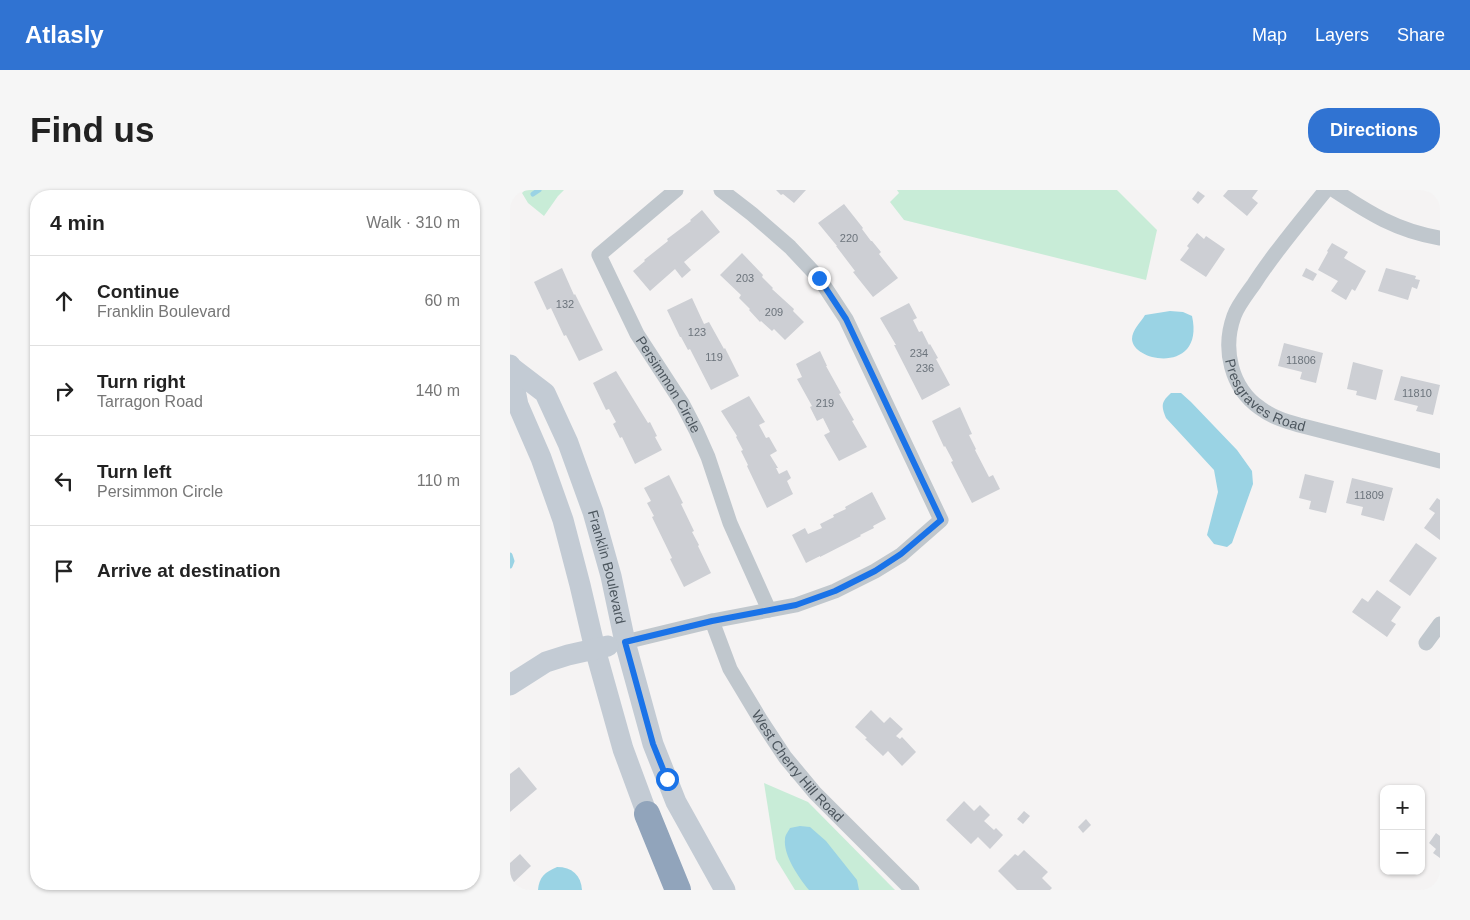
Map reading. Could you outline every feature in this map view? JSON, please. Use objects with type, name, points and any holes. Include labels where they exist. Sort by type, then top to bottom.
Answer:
[{"type":"highway","points":[[647,814],[678,890]]},
{"type":"main road","name":"Franklin Boulevard","points":[[511,366],[545,393],[568,443],[592,512],[611,576],[625,642],[653,744],[676,802],[725,890]]},
{"type":"main road","name":"Franklin Boulevard","points":[[511,366],[518,405],[541,458],[563,520],[623,749],[647,814],[688,890]]},
{"type":"main road","points":[[510,685],[546,662],[625,642]]},
{"type":"street","name":"Persimmon Circle","points":[[676,190],[599,256],[637,334],[682,403],[696,430],[708,458],[730,523],[769,610]]},
{"type":"street","points":[[625,642],[712,621],[796,605],[835,591],[875,571],[901,554],[941,520],[846,319],[819,278],[790,247],[721,190]]},
{"type":"street","name":"Presgraves Road","points":[[1326,190],[1264,268],[1235,314],[1228,345],[1230,364],[1236,381],[1259,408],[1277,418],[1440,461]]},
{"type":"street","points":[[1334,190],[1372,215],[1396,226],[1426,236],[1440,238]]},
{"type":"street","name":"West Cherry Hill Road","points":[[712,621],[730,670],[785,757],[815,793],[912,890]]},
{"type":"street","points":[[1426,643],[1440,624]]},
{"type":"green space","points":[[525,190],[564,190],[544,216],[528,203],[522,193]]},
{"type":"green space","points":[[897,190],[1117,190],[1157,230],[1146,280],[904,220],[890,202],[899,193]]},
{"type":"green space","points":[[764,783],[808,802],[895,890],[795,890],[776,859]]},
{"type":"water","points":[[1170,311],[1183,312],[1192,316],[1193,335],[1188,347],[1179,355],[1167,358],[1155,358],[1144,354],[1135,347],[1132,339],[1135,329],[1145,315]]},
{"type":"water","points":[[1171,393],[1181,393],[1191,402],[1237,450],[1252,471],[1253,484],[1232,543],[1227,547],[1214,544],[1207,535],[1218,492],[1214,470],[1166,418],[1163,404]]},
{"type":"water","points":[[810,827],[826,841],[857,880],[859,890],[809,890],[792,866],[785,845],[786,836],[790,828]]},
{"type":"water","points":[[557,867],[567,868],[575,873],[580,880],[582,890],[538,890],[543,876]]},
{"type":"building","points":[[776,190],[806,190],[794,203]]},
{"type":"building","points":[[1228,190],[1258,190],[1252,198],[1258,203],[1247,216],[1223,196]]},
{"type":"building","points":[[1198,191],[1205,196],[1198,204],[1192,199]]},
{"type":"building","points":[[844,204],[881,252],[879,254],[898,278],[873,297],[853,272],[855,271],[837,246],[818,223]]},
{"type":"building","points":[[702,210],[720,232],[684,262],[691,270],[682,278],[675,269],[650,291],[633,271]]},
{"type":"building","points":[[1197,233],[1204,239],[1206,236],[1225,249],[1206,277],[1180,260],[1189,248],[1187,246]]},
{"type":"building","points":[[1332,243],[1348,252],[1344,258],[1366,271],[1355,291],[1352,289],[1346,300],[1331,291],[1338,281],[1318,270]]},
{"type":"building","points":[[742,253],[763,275],[762,277],[772,289],[794,309],[793,311],[804,322],[785,340],[774,329],[772,331],[760,322],[739,298],[741,295],[720,275]]},
{"type":"building","points":[[562,268],[603,350],[579,361],[566,335],[564,336],[551,308],[547,310],[534,282]]},
{"type":"building","points":[[1306,268],[1317,274],[1313,281],[1302,276]]},
{"type":"building","points":[[1386,268],[1416,276],[1415,279],[1420,280],[1417,289],[1412,287],[1408,300],[1378,291]]},
{"type":"building","points":[[692,298],[704,324],[709,322],[739,376],[711,390],[690,349],[688,350],[680,337],[667,310]]},
{"type":"building","points":[[909,303],[917,318],[913,320],[919,332],[922,331],[930,344],[950,385],[922,400],[894,345],[896,345],[880,318]]},
{"type":"building","points":[[1284,343],[1323,353],[1316,383],[1300,379],[1302,372],[1278,366]]},
{"type":"building","points":[[820,351],[841,393],[839,394],[854,420],[852,421],[867,447],[839,461],[824,435],[830,432],[823,418],[817,421],[810,407],[812,406],[797,379],[802,377],[796,364]]},
{"type":"building","points":[[1353,362],[1383,370],[1376,400],[1356,395],[1357,391],[1347,389]]},
{"type":"building","points":[[616,371],[648,423],[650,422],[662,450],[635,464],[622,437],[620,438],[613,424],[616,422],[609,409],[606,410],[593,383]]},
{"type":"building","points":[[1401,376],[1440,385],[1433,415],[1416,411],[1418,406],[1394,400]]},
{"type":"building","points":[[749,396],[765,422],[759,425],[766,438],[769,437],[777,451],[770,455],[778,468],[776,468],[779,474],[787,470],[791,478],[787,481],[793,494],[767,508],[747,466],[737,436],[721,411]]},
{"type":"building","points":[[960,407],[972,434],[969,435],[975,450],[989,477],[993,475],[1000,489],[972,503],[932,421]]},
{"type":"building","points":[[1305,474],[1334,481],[1326,513],[1309,509],[1311,501],[1299,498]]},
{"type":"building","points":[[669,475],[683,503],[681,504],[694,531],[692,532],[711,573],[684,587],[652,517],[654,516],[647,503],[651,501],[644,488]]},
{"type":"building","points":[[1352,478],[1393,488],[1384,521],[1361,515],[1363,507],[1346,503]]},
{"type":"building","points":[[872,492],[886,519],[873,526],[874,528],[861,536],[806,563],[792,535],[805,528],[808,534],[822,528],[820,524]]},
{"type":"building","points":[[1437,498],[1440,500],[1440,540],[1424,528],[1435,513],[1429,509]]},
{"type":"building","points":[[1416,543],[1437,558],[1410,596],[1389,581]]},
{"type":"building","points":[[1377,590],[1401,607],[1391,621],[1396,624],[1387,637],[1352,612],[1362,598],[1368,602]]},
{"type":"building","points":[[871,710],[884,723],[890,717],[903,729],[896,736],[900,739],[902,737],[916,752],[902,766],[888,751],[883,756],[855,727]]},
{"type":"building","points":[[519,767],[537,789],[510,812],[510,774]]},
{"type":"building","points":[[964,801],[974,811],[980,805],[990,815],[984,821],[1003,835],[990,849],[978,837],[971,844],[946,820]]},
{"type":"building","points":[[1024,811],[1030,816],[1023,824],[1017,819]]},
{"type":"building","points":[[1086,819],[1091,825],[1083,833],[1078,827]]},
{"type":"building","points":[[1436,833],[1440,836],[1440,858],[1433,853],[1436,849],[1429,843]]},
{"type":"building","points":[[1024,850],[1048,872],[1042,878],[1052,888],[1050,890],[1017,890],[998,871],[1015,854],[1018,856]]},
{"type":"building","points":[[520,854],[531,866],[512,884],[510,881],[510,863]]},
{"type":"waterway","points":[[533,194],[539,190]]},
{"type":"waterway","points":[[510,555],[512,561],[510,566]]},
{"type":"route","points":[[667,779],[653,744],[625,642],[712,621],[796,605],[835,591],[875,571],[901,554],[941,520],[846,319],[819,278]]}]
